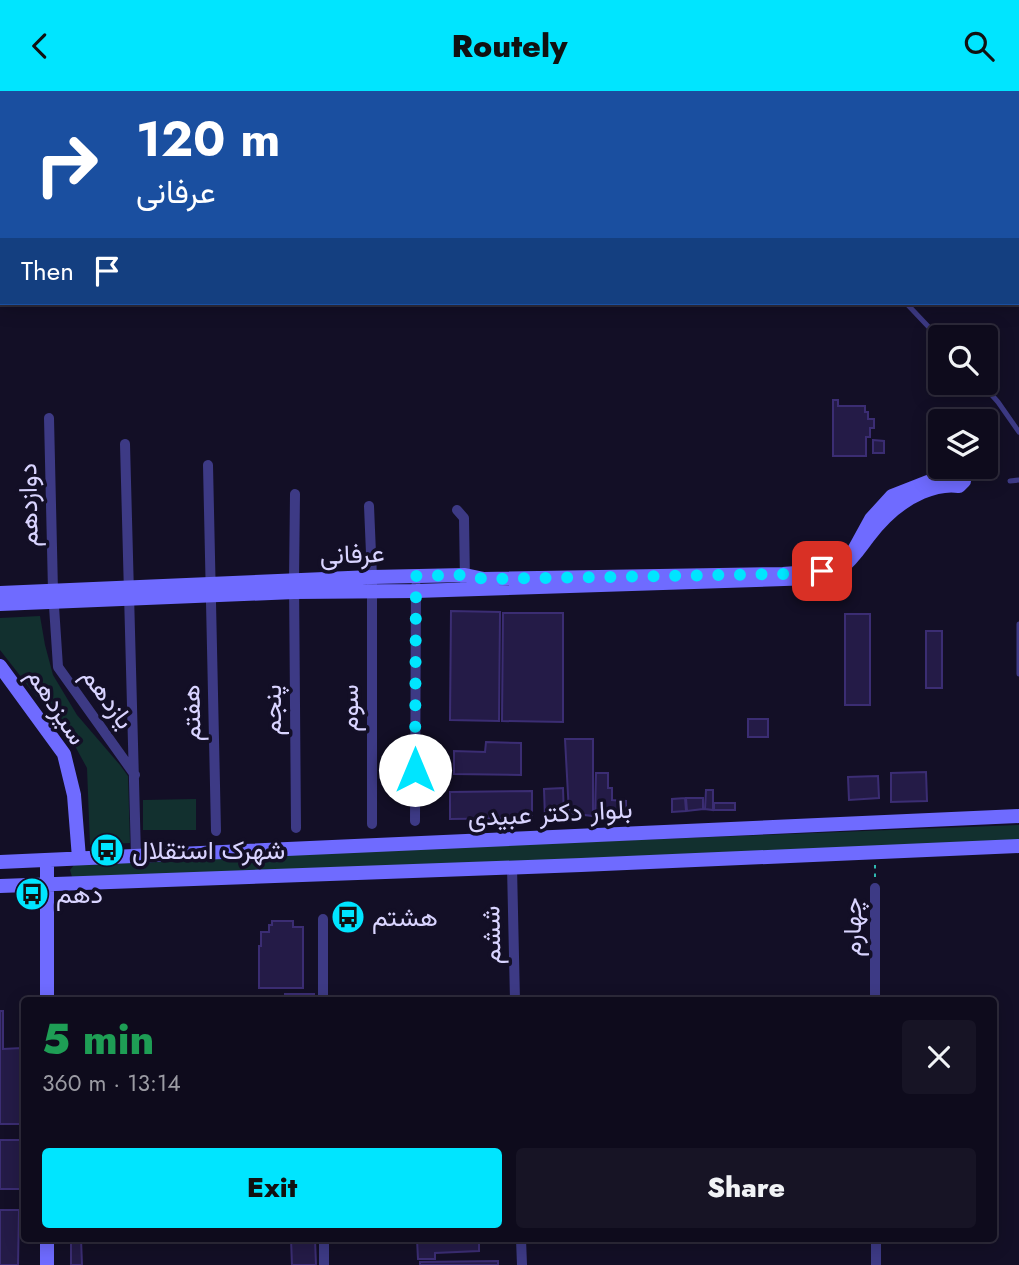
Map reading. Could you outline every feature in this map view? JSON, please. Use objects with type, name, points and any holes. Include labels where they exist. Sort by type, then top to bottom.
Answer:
[{"type":"main road","name":"عرفانی","points":[[0,593],[53,596],[372,584],[814,578],[837,572],[855,557],[867,537],[887,514],[908,498],[935,487],[951,484],[959,486],[964,481],[959,476],[938,478],[892,496],[871,519],[854,550],[841,565],[822,571],[484,579],[465,582]]},
{"type":"main road","name":"عرفانی","points":[[0,604],[53,596]]},
{"type":"main road","name":"سیزدهم","points":[[0,666],[64,754],[74,795],[79,858]]},
{"type":"main road","name":"بلوار دکتر عبیدی","points":[[0,862],[1019,816]]},
{"type":"main road","name":"بلوار دکتر عبیدی","points":[[0,886],[1019,846]]},
{"type":"main road","points":[[47,860],[47,997]]},
{"type":"main road","points":[[47,1242],[47,1265]]},
{"type":"street","name":"دوازدهم","points":[[49,418],[53,596]]},
{"type":"street","points":[[125,444],[136,856]]},
{"type":"street","points":[[208,465],[211,589]]},
{"type":"street","points":[[294,586],[295,494]]},
{"type":"street","points":[[369,506],[372,584]]},
{"type":"street","points":[[457,510],[464,518],[465,582]]},
{"type":"street","points":[[415,821],[416,583]]},
{"type":"street","name":"سوم","points":[[372,584],[372,824]]},
{"type":"street","name":"پنجم","points":[[294,586],[296,828]]},
{"type":"street","name":"هفتم","points":[[211,589],[216,831]]},
{"type":"street","name":"یازدهم","points":[[53,596],[58,667],[135,775]]},
{"type":"street","name":"ششم","points":[[512,867],[515,997]]},
{"type":"street","name":"چهارم","points":[[875,888],[875,997]]},
{"type":"street","points":[[323,919],[323,997]]},
{"type":"street","points":[[324,1242],[324,1265]]},
{"type":"street","points":[[521,1242],[522,1265]]},
{"type":"street","points":[[876,1242],[876,1265]]},
{"type":"lane","points":[[908,305],[928,326]]},
{"type":"lane","points":[[992,395],[1019,432]]},
{"type":"lane","points":[[1010,481],[1019,480]]},
{"type":"lane","points":[[1019,624],[1019,674]]},
{"type":"path","name":"چهارم","points":[[875,852],[875,888]]},
{"type":"green space","points":[[40,616],[53,675],[77,715],[128,776],[130,843],[90,845],[87,768],[75,746],[0,650],[0,618]]},
{"type":"green space","points":[[196,799],[196,830],[143,830],[143,800]]},
{"type":"green space","points":[[1019,825],[1019,840],[77,880],[72,877],[70,870],[74,865]]},
{"type":"building","points":[[833,400],[838,400],[838,406],[865,406],[868,419],[874,419],[870,437],[866,437],[866,456],[833,456]]},
{"type":"building","points":[[873,440],[884,441],[884,453],[873,453]]},
{"type":"building","points":[[451,611],[500,612],[499,721],[450,720]]},
{"type":"building","points":[[503,613],[563,613],[563,722],[502,721]]},
{"type":"building","points":[[845,614],[870,614],[870,705],[845,705]]},
{"type":"building","points":[[926,631],[942,631],[942,688],[926,688]]},
{"type":"building","points":[[748,719],[768,719],[768,737],[748,737]]},
{"type":"building","points":[[565,739],[593,739],[593,816],[569,813]]},
{"type":"building","points":[[486,742],[521,743],[521,775],[454,774],[454,751],[485,752]]},
{"type":"building","points":[[926,772],[927,801],[891,802],[891,773]]},
{"type":"building","points":[[596,773],[608,773],[608,788],[612,788],[612,800],[626,801],[626,815],[595,815]]},
{"type":"building","points":[[878,776],[879,798],[849,800],[848,777]]},
{"type":"building","points":[[563,788],[564,818],[545,818],[544,789]]},
{"type":"building","points":[[706,790],[713,790],[713,810],[705,809]]},
{"type":"building","points":[[532,791],[532,818],[450,819],[450,792]]},
{"type":"building","points":[[685,798],[686,811],[672,812],[672,799]]},
{"type":"building","points":[[686,798],[703,798],[703,809],[687,811]]},
{"type":"building","points":[[714,803],[735,803],[735,810],[714,810]]},
{"type":"building","points":[[272,921],[293,921],[293,927],[303,927],[303,988],[259,988],[261,932],[269,932]]},
{"type":"building","points":[[285,994],[314,994],[314,997],[285,997]]},
{"type":"building","points":[[0,1011],[3,1011],[3,1049],[21,1048],[21,1124],[0,1124]]},
{"type":"building","points":[[0,1140],[20,1140],[20,1189],[0,1189]]},
{"type":"building","points":[[0,1210],[19,1210],[18,1265],[0,1265]]},
{"type":"building","points":[[71,1242],[81,1242],[82,1265],[71,1265]]},
{"type":"building","points":[[291,1242],[315,1242],[316,1265],[292,1265]]},
{"type":"building","points":[[417,1242],[479,1242],[479,1251],[435,1253],[435,1259],[418,1259]]},
{"type":"building","points":[[498,1261],[498,1265],[420,1265],[420,1262]]},
{"type":"place","name":"شهرک استقلال","points":[[107,850]]},
{"type":"place","name":"دهم","points":[[32,894]]},
{"type":"place","name":"هشتم","points":[[348,917]]},
{"type":"route","points":[[415,770],[416,576],[465,575],[484,579],[822,571]]}]
